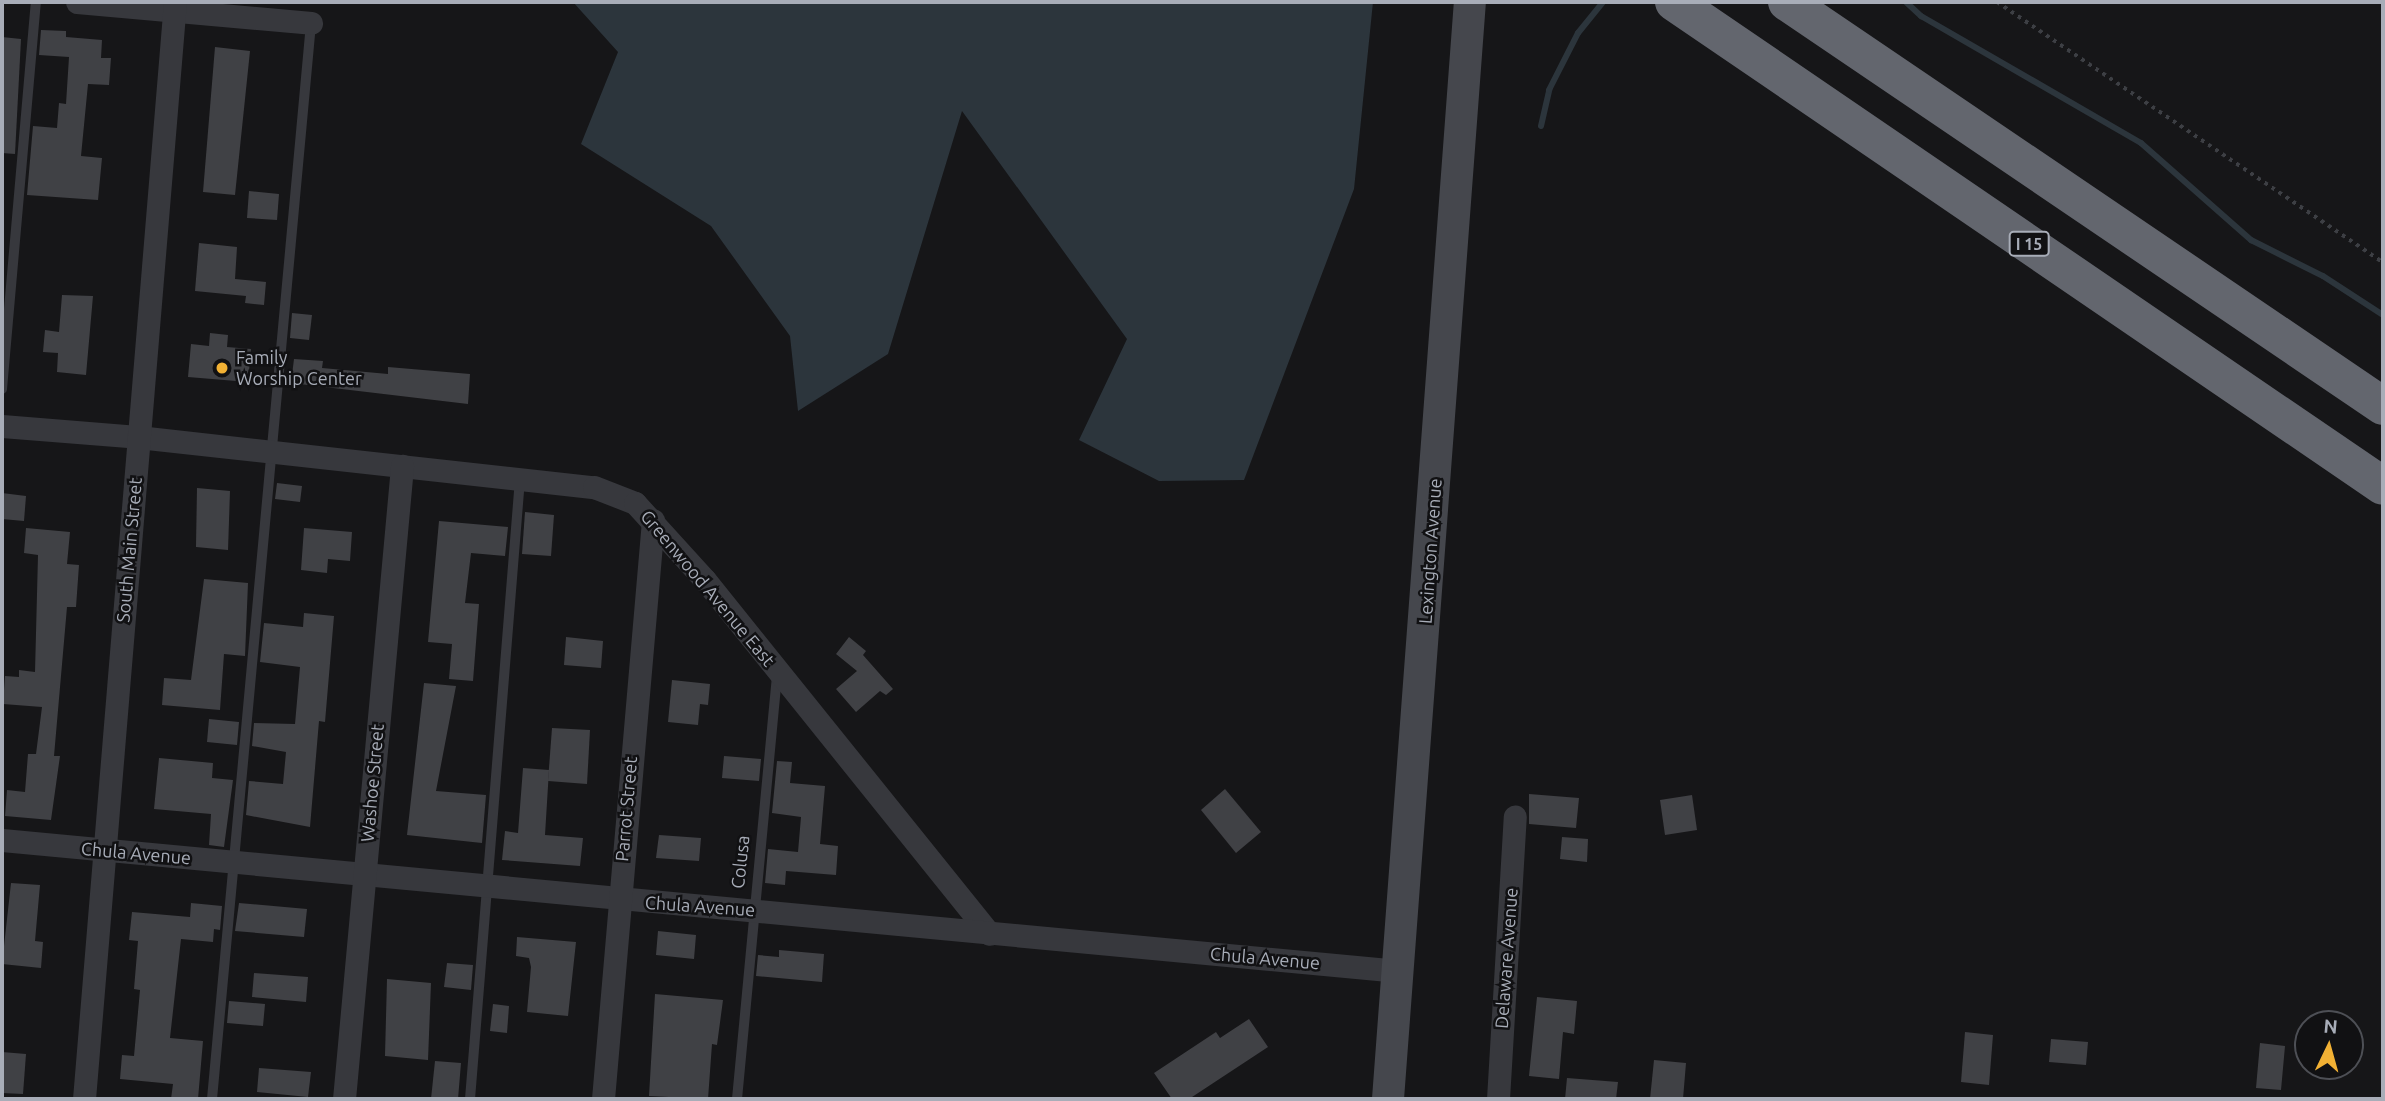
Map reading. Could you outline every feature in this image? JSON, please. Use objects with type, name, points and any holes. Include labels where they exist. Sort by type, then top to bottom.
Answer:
[{"type":"highway","name":"I 15","points":[[1674,2],[2383,486]]},
{"type":"highway","points":[[1787,2],[2383,407]]},
{"type":"street","points":[[77,2],[174,7],[311,23]]},
{"type":"street","name":"Lexington Avenue","points":[[1388,1099],[1470,2]]},
{"type":"street","name":"South Main Street","points":[[84,1099],[174,7]]},
{"type":"street","name":"Greenwood Avenue East","points":[[2,426],[138,437],[594,486],[635,503],[653,520],[777,670],[990,934]]},
{"type":"street","name":"Washoe Street","points":[[344,1099],[401,466]]},
{"type":"street","name":"Parrot Street","points":[[603,1099],[617,901],[653,520]]},
{"type":"street","name":"Delaware Avenue","points":[[1498,1099],[1515,817]]},
{"type":"street","name":"Chula Avenue","points":[[2,840],[617,901],[753,910],[1399,971]]},
{"type":"lane","points":[[2,389],[36,2]]},
{"type":"lane","points":[[212,1099],[311,23]]},
{"type":"lane","points":[[470,1099],[520,479]]},
{"type":"lane","name":"Colusa","points":[[737,1099],[777,670]]},
{"type":"path","points":[[1997,2],[2383,262]]},
{"type":"shaded area","points":[[573,2],[1373,2],[1354,189],[1244,480],[1159,481],[1079,440],[1127,339],[962,111],[888,354],[798,411],[790,336],[711,226],[581,144],[618,52]]},
{"type":"building","points":[[41,30],[66,31],[66,37],[102,40],[101,58],[111,58],[109,85],[88,84],[81,156],[102,158],[98,200],[27,195],[33,126],[57,128],[59,103],[66,104],[69,57],[39,55]]},
{"type":"building","points":[[2,37],[21,39],[15,154],[2,153]]},
{"type":"building","points":[[215,47],[250,51],[235,195],[203,192]]},
{"type":"building","points":[[249,191],[279,194],[277,220],[247,218]]},
{"type":"building","points":[[199,243],[237,247],[235,279],[266,282],[264,305],[245,303],[246,296],[195,291]]},
{"type":"building","points":[[62,295],[93,296],[86,375],[57,372],[58,353],[43,352],[45,330],[59,332]]},
{"type":"building","points":[[292,313],[312,315],[309,340],[290,338]]},
{"type":"building","points":[[210,333],[228,335],[227,347],[251,349],[248,382],[188,377],[191,344],[209,346]]},
{"type":"building","points":[[294,359],[323,361],[322,368],[388,374],[388,367],[470,374],[468,404],[291,383]]},
{"type":"building","points":[[277,483],[302,486],[300,502],[275,499]]},
{"type":"building","points":[[197,488],[230,491],[228,550],[196,547]]},
{"type":"building","points":[[2,493],[26,496],[24,521],[2,519]]},
{"type":"building","points":[[525,512],[554,515],[551,556],[522,554]]},
{"type":"building","points":[[439,521],[508,527],[505,556],[471,553],[465,603],[479,604],[473,681],[449,679],[452,644],[428,642]]},
{"type":"building","points":[[26,528],[70,532],[67,564],[79,565],[76,607],[67,607],[54,756],[60,756],[51,820],[5,816],[7,790],[25,792],[28,754],[36,754],[42,707],[3,704],[5,676],[19,677],[19,670],[35,672],[38,555],[24,553]]},
{"type":"building","points":[[304,528],[352,532],[350,561],[328,559],[327,573],[301,570]]},
{"type":"building","points":[[204,579],[248,583],[245,656],[224,654],[220,710],[162,705],[164,678],[191,680]]},
{"type":"building","points":[[304,613],[334,616],[325,722],[319,721],[310,827],[246,815],[249,781],[283,784],[286,752],[252,746],[254,723],[295,724],[300,667],[260,662],[264,623],[303,627]]},
{"type":"building","points":[[566,637],[603,641],[601,668],[564,665]]},
{"type":"building","points":[[849,637],[866,651],[863,655],[893,689],[886,695],[880,691],[856,712],[836,689],[857,671],[836,654]]},
{"type":"building","points":[[672,680],[710,684],[708,705],[700,704],[698,725],[668,722]]},
{"type":"building","points":[[424,683],[456,686],[436,791],[486,795],[482,843],[407,835]]},
{"type":"building","points":[[209,719],[239,722],[237,745],[207,742]]},
{"type":"building","points":[[552,728],[590,730],[587,784],[548,781]]},
{"type":"building","points":[[724,756],[761,759],[759,781],[722,778]]},
{"type":"building","points":[[159,758],[213,763],[212,778],[233,780],[224,847],[209,845],[211,814],[154,809]]},
{"type":"building","points":[[777,761],[792,762],[790,783],[825,786],[820,844],[838,846],[836,875],[786,871],[785,885],[765,883],[768,849],[798,852],[801,817],[772,813]]},
{"type":"building","points":[[523,768],[549,770],[545,835],[583,838],[580,866],[502,860],[505,831],[518,833]]},
{"type":"building","points":[[1225,789],[1261,832],[1236,853],[1201,810]]},
{"type":"building","points":[[1529,794],[1579,798],[1576,828],[1529,824]]},
{"type":"building","points":[[1692,795],[1697,830],[1665,835],[1660,800]]},
{"type":"building","points":[[659,835],[701,838],[699,861],[656,858]]},
{"type":"building","points":[[1562,837],[1588,839],[1587,862],[1560,859]]},
{"type":"building","points":[[11,883],[40,885],[35,941],[43,942],[41,968],[2,964]]},
{"type":"building","points":[[191,903],[222,906],[220,930],[214,929],[213,942],[181,939],[170,1038],[203,1041],[198,1099],[171,1099],[173,1084],[120,1079],[122,1055],[134,1056],[140,990],[134,989],[138,941],[129,940],[132,912],[190,917]]},
{"type":"building","points":[[239,903],[307,909],[304,937],[235,931]]},
{"type":"building","points":[[658,931],[696,935],[694,959],[656,955]]},
{"type":"building","points":[[517,937],[576,942],[568,1016],[527,1012],[531,967],[529,958],[516,956]]},
{"type":"building","points":[[779,950],[824,954],[822,982],[756,976],[758,955],[779,957]]},
{"type":"building","points":[[447,963],[473,965],[471,990],[444,987]]},
{"type":"building","points":[[254,973],[308,977],[306,1002],[252,997]]},
{"type":"building","points":[[387,979],[431,983],[428,1060],[385,1056]]},
{"type":"building","points":[[655,994],[723,1000],[717,1045],[712,1044],[708,1099],[649,1096]]},
{"type":"building","points":[[1537,997],[1577,1001],[1574,1034],[1563,1032],[1559,1079],[1529,1076]]},
{"type":"building","points":[[229,1001],[265,1004],[263,1026],[227,1023]]},
{"type":"building","points":[[493,1004],[509,1006],[507,1033],[490,1031]]},
{"type":"building","points":[[1249,1019],[1268,1047],[1189,1099],[1172,1099],[1154,1073],[1216,1032],[1220,1038]]},
{"type":"building","points":[[1965,1032],[1993,1035],[1989,1085],[1961,1082]]},
{"type":"building","points":[[2051,1039],[2088,1042],[2086,1065],[2049,1062]]},
{"type":"building","points":[[2260,1043],[2285,1046],[2281,1090],[2256,1088]]},
{"type":"building","points":[[2,1052],[26,1054],[23,1094],[2,1093]]},
{"type":"building","points":[[1654,1060],[1686,1063],[1683,1099],[1650,1099]]},
{"type":"building","points":[[435,1061],[461,1063],[458,1099],[431,1099]]},
{"type":"building","points":[[259,1068],[311,1072],[308,1097],[257,1092]]},
{"type":"building","points":[[1567,1078],[1618,1082],[1616,1099],[1565,1099]]},
{"type":"waterway","points":[[1541,126],[1549,90],[1578,33],[1603,2]]},
{"type":"waterway","points":[[1906,2],[1921,16],[2141,143],[2251,240],[2323,276],[2383,315]]},
{"type":"place","name":"Family Worship Center","points":[[222,368]]}]
